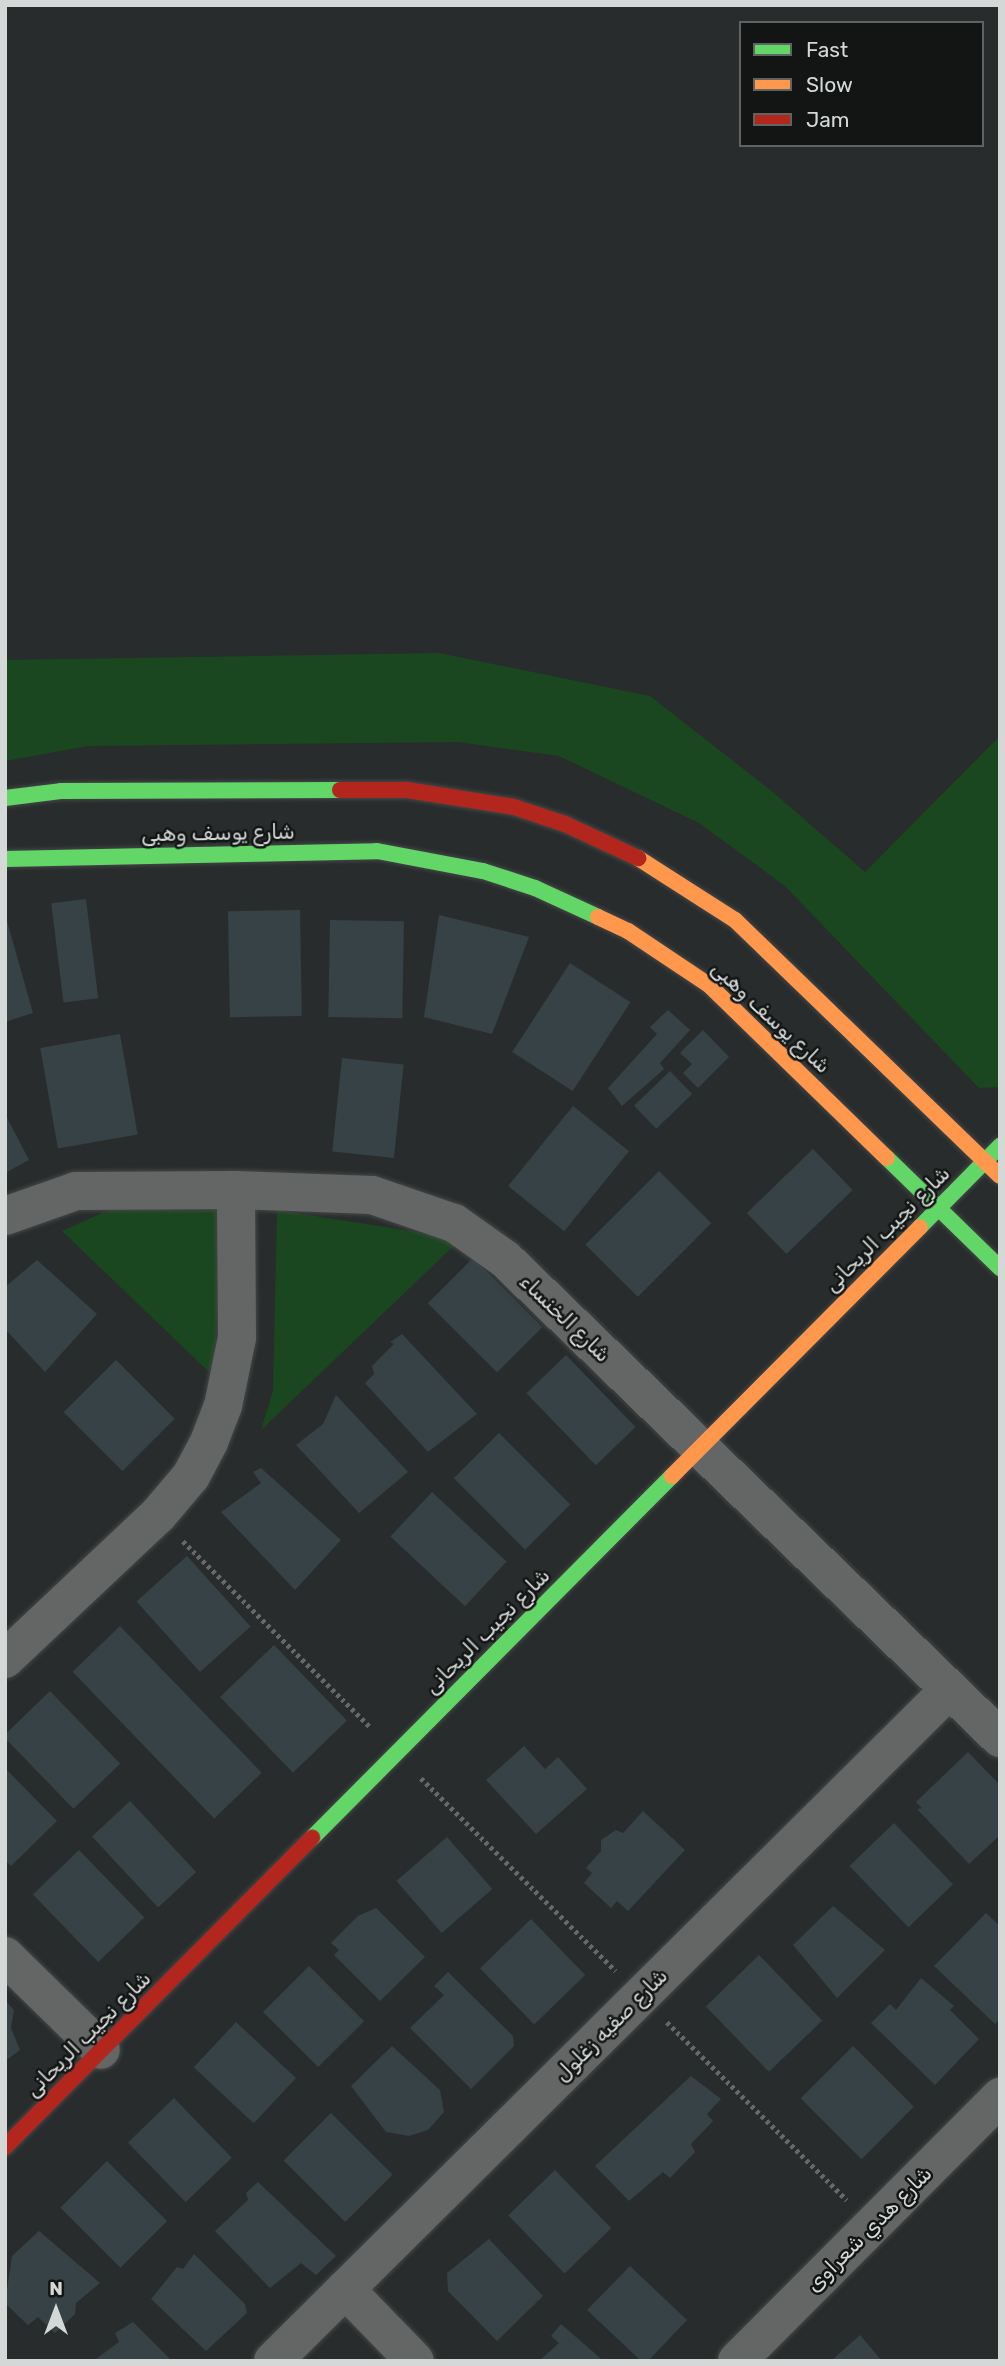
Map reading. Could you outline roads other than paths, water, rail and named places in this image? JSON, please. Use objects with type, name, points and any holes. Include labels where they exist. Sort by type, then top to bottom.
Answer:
[{"type":"street","name":"شارع يوسف وهبى","points":[[5,798],[61,790],[407,790],[500,805],[565,824],[657,867],[734,920],[1000,1176]]},
{"type":"street","name":"شارع يوسف وهبى","points":[[5,859],[377,851],[483,871],[535,888],[628,931],[709,985],[1000,1268]]},
{"type":"street","name":"شارع نجيب الريحانى","points":[[5,2147],[1000,1146]]},
{"type":"street","name":"شارع الخنساء","points":[[5,1216],[76,1191],[236,1190],[372,1195],[454,1223],[505,1259],[1000,1738]]},
{"type":"street","points":[[5,1659],[158,1515],[191,1476],[209,1443],[232,1369],[240,1307],[236,1190]]},
{"type":"street","name":"شارع صفيه زغلول","points":[[273,2361],[949,1690]]},
{"type":"street","points":[[5,1956],[101,2050]]},
{"type":"street","name":"شارع هدي شعراوى","points":[[737,2361],[1000,2097]]},
{"type":"street","points":[[345,2289],[415,2361]]}]
